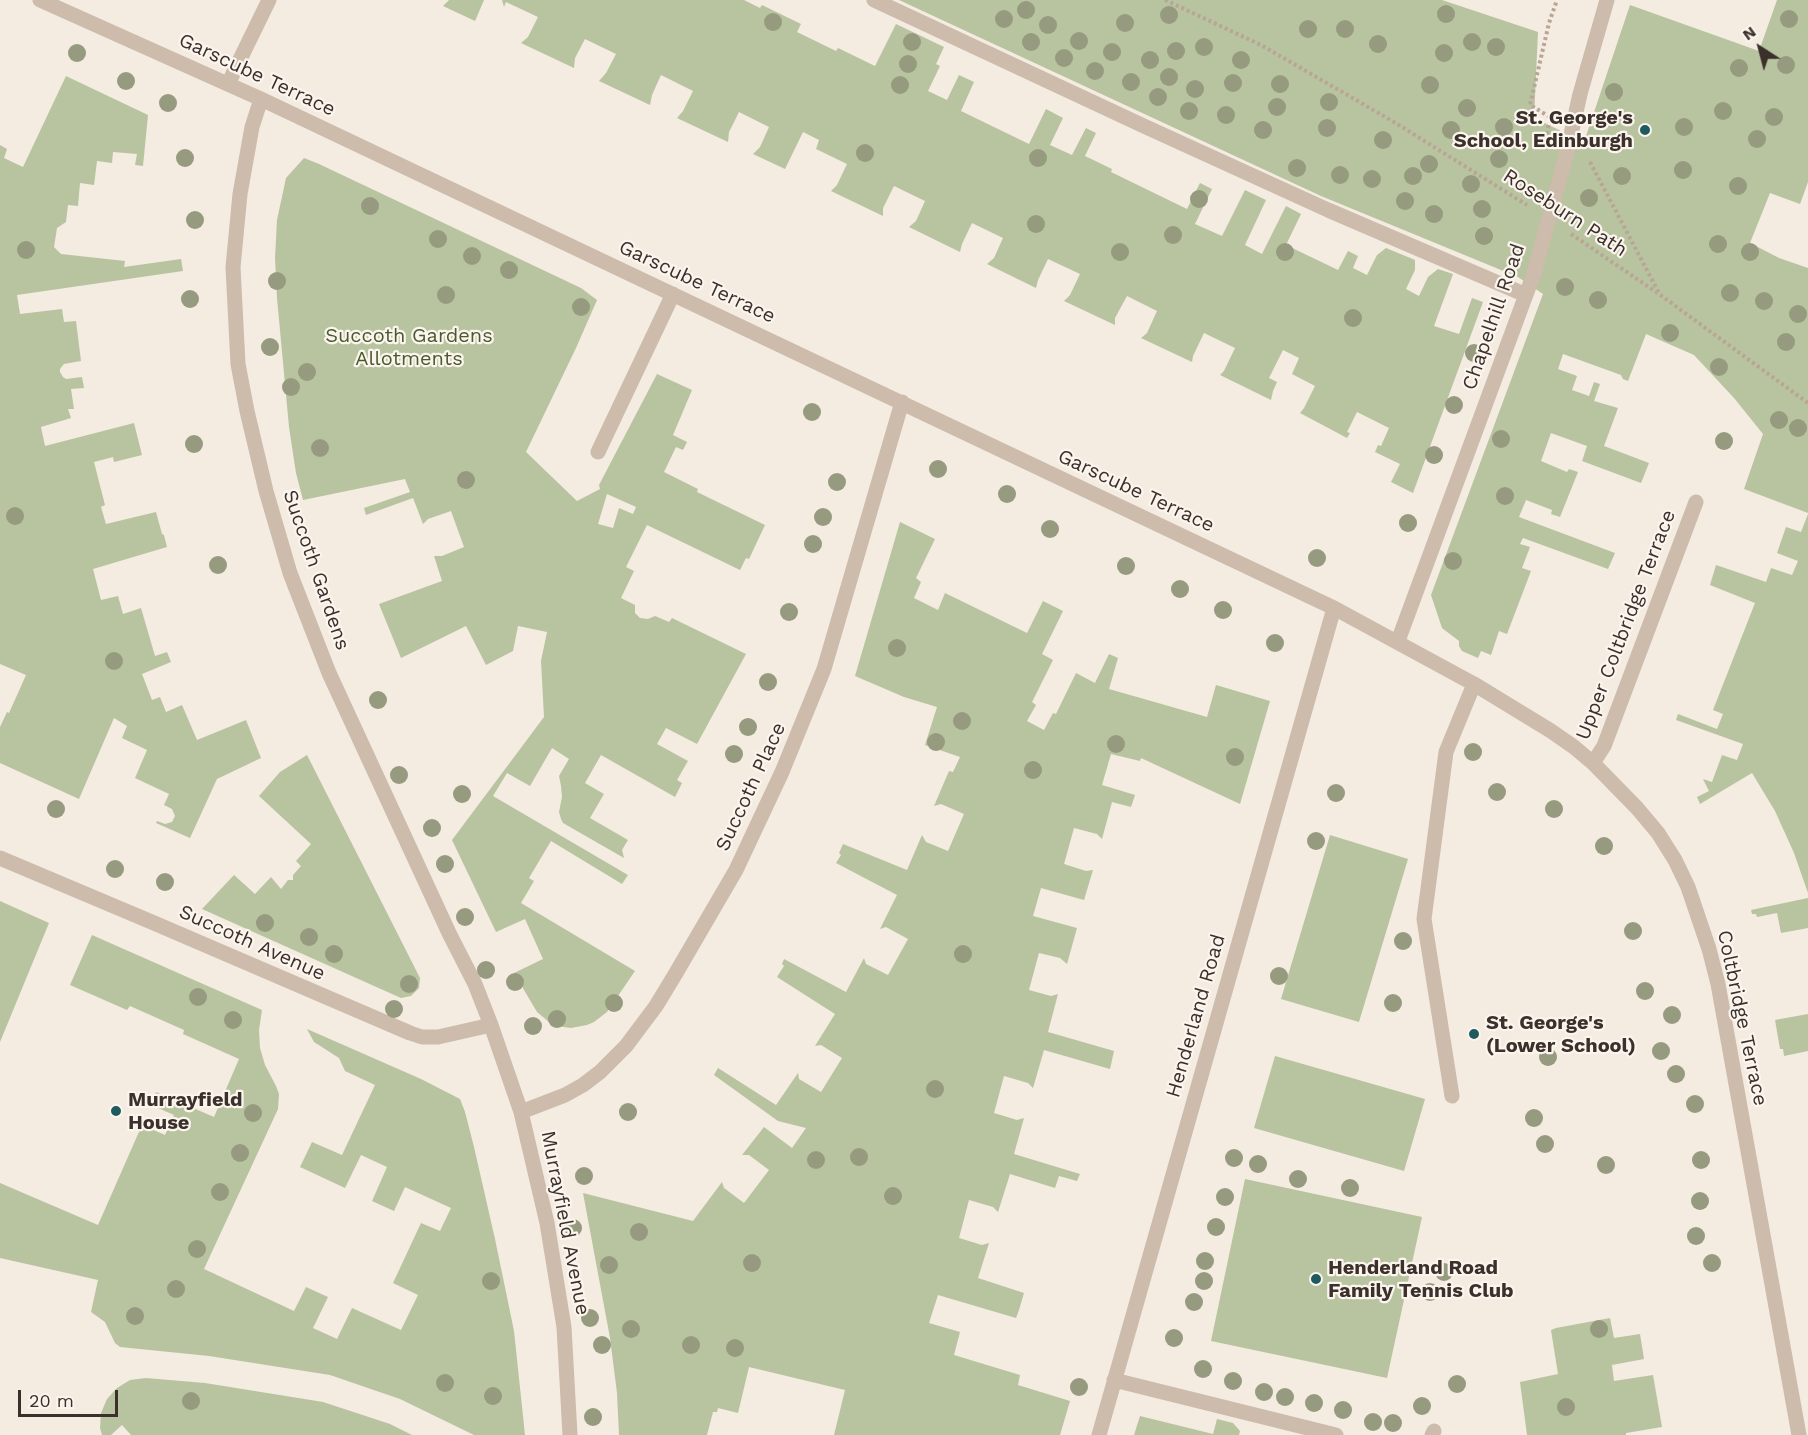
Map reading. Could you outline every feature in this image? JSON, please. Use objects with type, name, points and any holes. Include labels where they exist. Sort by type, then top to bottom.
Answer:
[{"type":"street","name":"Garscube Terrace","points":[[40,0],[261,99],[1334,608]]},
{"type":"street","points":[[228,84],[269,0]]},
{"type":"street","points":[[874,0],[1318,206],[1526,295]]},
{"type":"street","name":"Chapelhill Road","points":[[1398,641],[1534,273],[1580,94],[1607,0]]},
{"type":"street","name":"Succoth Gardens","points":[[261,99],[252,127],[240,194],[233,267],[238,364],[266,491],[290,573],[329,673],[449,933],[463,958],[491,1025]]},
{"type":"street","points":[[598,452],[673,294]]},
{"type":"street","name":"Succoth Place","points":[[521,1112],[565,1095],[583,1085],[606,1067],[626,1046],[651,1013],[736,870],[782,772],[824,669],[902,402]]},
{"type":"street","name":"Upper Coltbridge Terrace","points":[[1593,763],[1605,746],[1696,502]]},
{"type":"street","name":"Coltbridge Terrace","points":[[1334,608],[1398,641],[1551,731],[1593,763],[1637,808],[1658,833],[1676,860],[1688,887],[1718,984],[1799,1435]]},
{"type":"street","name":"Henderland Road","points":[[1099,1435],[1334,608]]},
{"type":"street","points":[[1452,1096],[1424,919],[1446,752],[1473,684]]},
{"type":"street","name":"Succoth Avenue","points":[[0,858],[410,1034],[438,1037],[491,1025]]},
{"type":"street","name":"Murrayfield Avenue","points":[[491,1025],[521,1112],[547,1223],[564,1327],[570,1435]]},
{"type":"street","points":[[1114,1380],[1335,1435]]},
{"type":"path","name":"Roseburn Path","points":[[1165,0],[1261,45],[1394,122],[1530,207]]},
{"type":"path","points":[[1551,117],[1530,105],[1549,23],[1557,0]]},
{"type":"path","points":[[1588,159],[1659,294]]},
{"type":"path","name":"Roseburn Path","points":[[1570,234],[1659,294],[1808,403]]},
{"type":"green space","points":[[449,0],[484,0],[475,21],[443,6]]},
{"type":"green space","points":[[502,0],[744,0],[760,8],[762,5],[801,24],[797,32],[836,51],[838,48],[875,66],[896,24],[944,47],[936,64],[940,66],[928,91],[947,100],[959,75],[974,82],[961,111],[1029,144],[1046,109],[1063,118],[1050,145],[1072,155],[1086,128],[1096,133],[1085,156],[1112,169],[1111,172],[1187,209],[1200,183],[1212,189],[1195,224],[1222,236],[1245,190],[1266,200],[1245,245],[1262,254],[1286,206],[1301,214],[1286,245],[1338,270],[1348,251],[1358,256],[1353,268],[1367,275],[1377,255],[1386,248],[1415,260],[1415,270],[1406,289],[1419,296],[1428,277],[1438,269],[1453,274],[1434,326],[1459,334],[1472,298],[1483,302],[1413,493],[1391,482],[1400,464],[1375,452],[1378,445],[1381,446],[1389,428],[1357,412],[1347,432],[1350,433],[1347,438],[1300,413],[1315,386],[1292,374],[1299,358],[1283,350],[1269,378],[1277,382],[1271,400],[1220,375],[1235,348],[1204,333],[1192,362],[1141,338],[1147,333],[1157,311],[1127,296],[1115,318],[1115,325],[1064,301],[1070,295],[1080,274],[1048,259],[1036,288],[987,264],[994,258],[1003,238],[972,223],[960,252],[909,227],[916,221],[925,201],[894,186],[883,208],[883,216],[831,191],[837,185],[847,164],[816,149],[819,140],[803,132],[785,169],[753,154],[760,147],[769,127],[739,112],[729,132],[728,142],[677,118],[693,91],[661,75],[650,105],[599,81],[616,54],[585,39],[575,58],[574,68],[521,43],[528,37],[538,17],[506,2],[504,7]]},
{"type":"green space","points":[[899,0],[1442,0],[1538,32],[1534,118],[1584,142],[1630,5],[1759,51],[1777,0],[1808,0],[1808,182],[1800,204],[1770,193],[1750,243],[1779,258],[1808,268],[1808,513],[1744,489],[1763,434],[1734,398],[1694,355],[1646,334],[1628,381],[1621,375],[1563,354],[1558,369],[1577,376],[1572,390],[1589,396],[1594,382],[1600,384],[1594,401],[1618,408],[1604,446],[1649,463],[1641,483],[1582,461],[1587,446],[1551,433],[1541,461],[1567,472],[1569,469],[1578,472],[1560,517],[1551,514],[1552,510],[1526,500],[1519,517],[1615,553],[1608,569],[1523,538],[1520,544],[1530,547],[1522,568],[1531,571],[1507,634],[1499,631],[1491,655],[1481,651],[1478,658],[1462,651],[1459,641],[1442,628],[1431,595],[1543,294],[1518,277],[1321,196]]},
{"type":"green space","points":[[66,76],[148,115],[143,166],[135,165],[137,154],[113,152],[112,163],[97,161],[94,185],[80,183],[78,206],[68,205],[66,222],[57,228],[54,247],[61,254],[125,261],[124,267],[181,259],[183,271],[17,295],[20,314],[62,309],[64,322],[76,321],[81,361],[64,364],[60,372],[66,379],[82,377],[84,388],[71,389],[74,409],[68,409],[71,418],[41,427],[45,446],[134,423],[142,455],[114,462],[113,457],[94,462],[105,505],[101,507],[106,524],[156,512],[167,547],[93,569],[101,600],[118,596],[123,614],[141,608],[155,656],[167,652],[171,662],[142,674],[152,700],[160,697],[166,712],[182,705],[197,740],[246,720],[261,758],[217,779],[190,838],[156,823],[157,821],[165,824],[172,822],[175,816],[172,809],[164,805],[169,794],[135,778],[147,750],[122,738],[127,726],[114,718],[79,799],[0,763],[0,727],[26,675],[0,664],[0,145],[7,149],[4,158],[23,167]]},
{"type":"green space","name":"Succoth Gardens Allotments","points":[[304,158],[581,288],[597,300],[526,452],[577,501],[600,489],[599,485],[657,374],[692,390],[673,435],[687,442],[683,450],[676,447],[664,472],[698,489],[697,492],[765,525],[749,559],[746,558],[740,570],[647,525],[626,567],[634,571],[621,598],[635,605],[635,613],[640,618],[648,619],[655,616],[669,622],[672,618],[746,654],[697,744],[666,728],[657,744],[688,761],[677,780],[682,783],[675,797],[601,755],[585,783],[604,794],[590,818],[628,840],[622,850],[624,858],[563,823],[559,812],[562,797],[559,776],[569,759],[552,748],[530,786],[507,773],[493,796],[628,875],[622,884],[551,841],[529,878],[534,881],[521,903],[635,971],[607,1012],[587,1025],[563,1027],[549,1022],[537,1012],[514,973],[543,959],[525,919],[496,932],[452,840],[544,717],[541,661],[547,632],[518,626],[513,651],[486,665],[466,626],[401,658],[379,604],[442,581],[434,556],[442,556],[464,547],[451,511],[428,519],[423,524],[413,498],[366,515],[364,508],[410,492],[405,479],[303,500],[289,427],[277,298],[275,258],[277,220],[286,178]],"holes":[[[607,494],[636,507],[633,514],[619,508],[613,528],[598,524]]]},
{"type":"green space","points":[[1808,514],[1808,893],[1794,853],[1775,811],[1752,773],[1700,804],[1697,797],[1709,791],[1703,779],[1712,782],[1722,755],[1737,760],[1743,744],[1676,720],[1678,714],[1717,729],[1723,714],[1713,710],[1755,603],[1710,585],[1716,565],[1766,582],[1771,568],[1792,575],[1798,561],[1777,553],[1786,527],[1801,532]]},
{"type":"green space","points":[[900,522],[935,539],[916,578],[921,582],[914,598],[938,610],[945,593],[1027,633],[1043,601],[1063,611],[1042,654],[1053,660],[1032,702],[1036,705],[1027,721],[1044,730],[1053,713],[1056,714],[1076,673],[1095,683],[1109,654],[1118,658],[1109,689],[1207,717],[1216,685],[1270,701],[1240,804],[1141,758],[1140,761],[1111,754],[1102,785],[1135,795],[1131,807],[1112,802],[1102,839],[1097,834],[1074,828],[1064,864],[1086,871],[1093,870],[1084,900],[1041,888],[1033,916],[1077,928],[1067,964],[1060,958],[1039,953],[1029,990],[1051,996],[1058,994],[1048,1032],[1114,1051],[1110,1069],[1044,1050],[1033,1088],[1028,1083],[1004,1076],[994,1113],[1017,1120],[1024,1118],[1014,1154],[1080,1174],[1077,1181],[1059,1176],[1055,1188],[1010,1174],[998,1212],[993,1207],[969,1200],[959,1238],[982,1245],[989,1243],[978,1278],[1024,1293],[1019,1310],[1016,1318],[938,1295],[929,1323],[960,1332],[954,1355],[1020,1375],[1018,1385],[1070,1401],[1060,1435],[834,1435],[845,1390],[749,1367],[738,1413],[718,1408],[717,1412],[713,1412],[707,1435],[619,1435],[617,1393],[610,1338],[583,1193],[693,1221],[722,1182],[724,1188],[744,1203],[769,1170],[749,1155],[742,1155],[764,1127],[792,1148],[806,1128],[778,1121],[714,1075],[718,1068],[776,1105],[798,1073],[799,1079],[821,1092],[842,1058],[821,1045],[815,1046],[835,1014],[777,977],[784,966],[782,964],[784,959],[846,992],[864,958],[866,964],[888,975],[908,939],[886,927],[880,929],[897,895],[836,863],[841,855],[839,853],[843,844],[907,870],[922,835],[926,842],[948,851],[964,814],[941,804],[934,806],[949,771],[953,772],[960,757],[925,745],[937,707],[904,697],[855,676]]},
{"type":"green space","points":[[307,755],[420,978],[419,988],[411,996],[401,998],[202,909],[234,875],[255,894],[271,877],[281,889],[288,880],[293,880],[293,875],[301,866],[296,861],[311,844],[259,796],[280,772]]},
{"type":"green space","points":[[1330,835],[1408,859],[1359,1022],[1281,999]]},
{"type":"green space","points":[[1808,898],[1808,928],[1781,933],[1777,913],[1757,917],[1756,914],[1752,914],[1751,910]]},
{"type":"green space","points":[[0,901],[49,923],[0,1042]]},
{"type":"green space","points":[[92,935],[262,1010],[259,1030],[260,1048],[265,1065],[279,1094],[278,1109],[204,1269],[294,1311],[306,1287],[328,1297],[313,1328],[337,1339],[352,1308],[401,1330],[418,1295],[393,1283],[421,1223],[440,1231],[451,1208],[405,1187],[394,1211],[372,1201],[387,1167],[361,1155],[345,1188],[300,1167],[312,1142],[342,1155],[375,1085],[345,1071],[339,1058],[314,1042],[307,1029],[421,1079],[460,1099],[474,1147],[514,1331],[525,1435],[474,1435],[400,1399],[330,1375],[209,1356],[120,1347],[115,1343],[105,1322],[91,1312],[98,1280],[0,1258],[0,1183],[98,1225],[142,1125],[165,1135],[174,1115],[151,1105],[156,1092],[214,1117],[239,1059],[183,1034],[184,1030],[130,1006],[127,1010],[70,985]]},
{"type":"green space","points":[[1808,1014],[1808,1051],[1784,1056],[1783,1049],[1780,1049],[1775,1020]]},
{"type":"green space","points":[[1275,1056],[1425,1099],[1404,1171],[1254,1128]]},
{"type":"green space","name":"Henderland Road Family Tennis Club","points":[[1245,1179],[1422,1217],[1387,1378],[1211,1341]]},
{"type":"green space","points":[[1610,1318],[1614,1338],[1640,1334],[1644,1359],[1612,1365],[1614,1381],[1653,1375],[1662,1427],[1626,1433],[1626,1435],[1527,1435],[1520,1382],[1558,1374],[1551,1330]]},
{"type":"green space","points":[[146,1378],[205,1383],[323,1402],[390,1424],[412,1435],[131,1435],[122,1425],[111,1435],[102,1435],[101,1413],[107,1399],[117,1388],[130,1380]]},
{"type":"green space","points":[[1140,1416],[1213,1434],[1217,1419],[1233,1423],[1240,1431],[1239,1435],[1134,1435]]},
{"type":"place","name":"St. George's School, Edinburgh","points":[[1645,130]]},
{"type":"place","name":"St. George's (Lower School)","points":[[1474,1034]]},
{"type":"place","name":"Murrayfield House","points":[[116,1111]]},
{"type":"place","name":"Henderland Road Family Tennis Club","points":[[1316,1279]]}]
